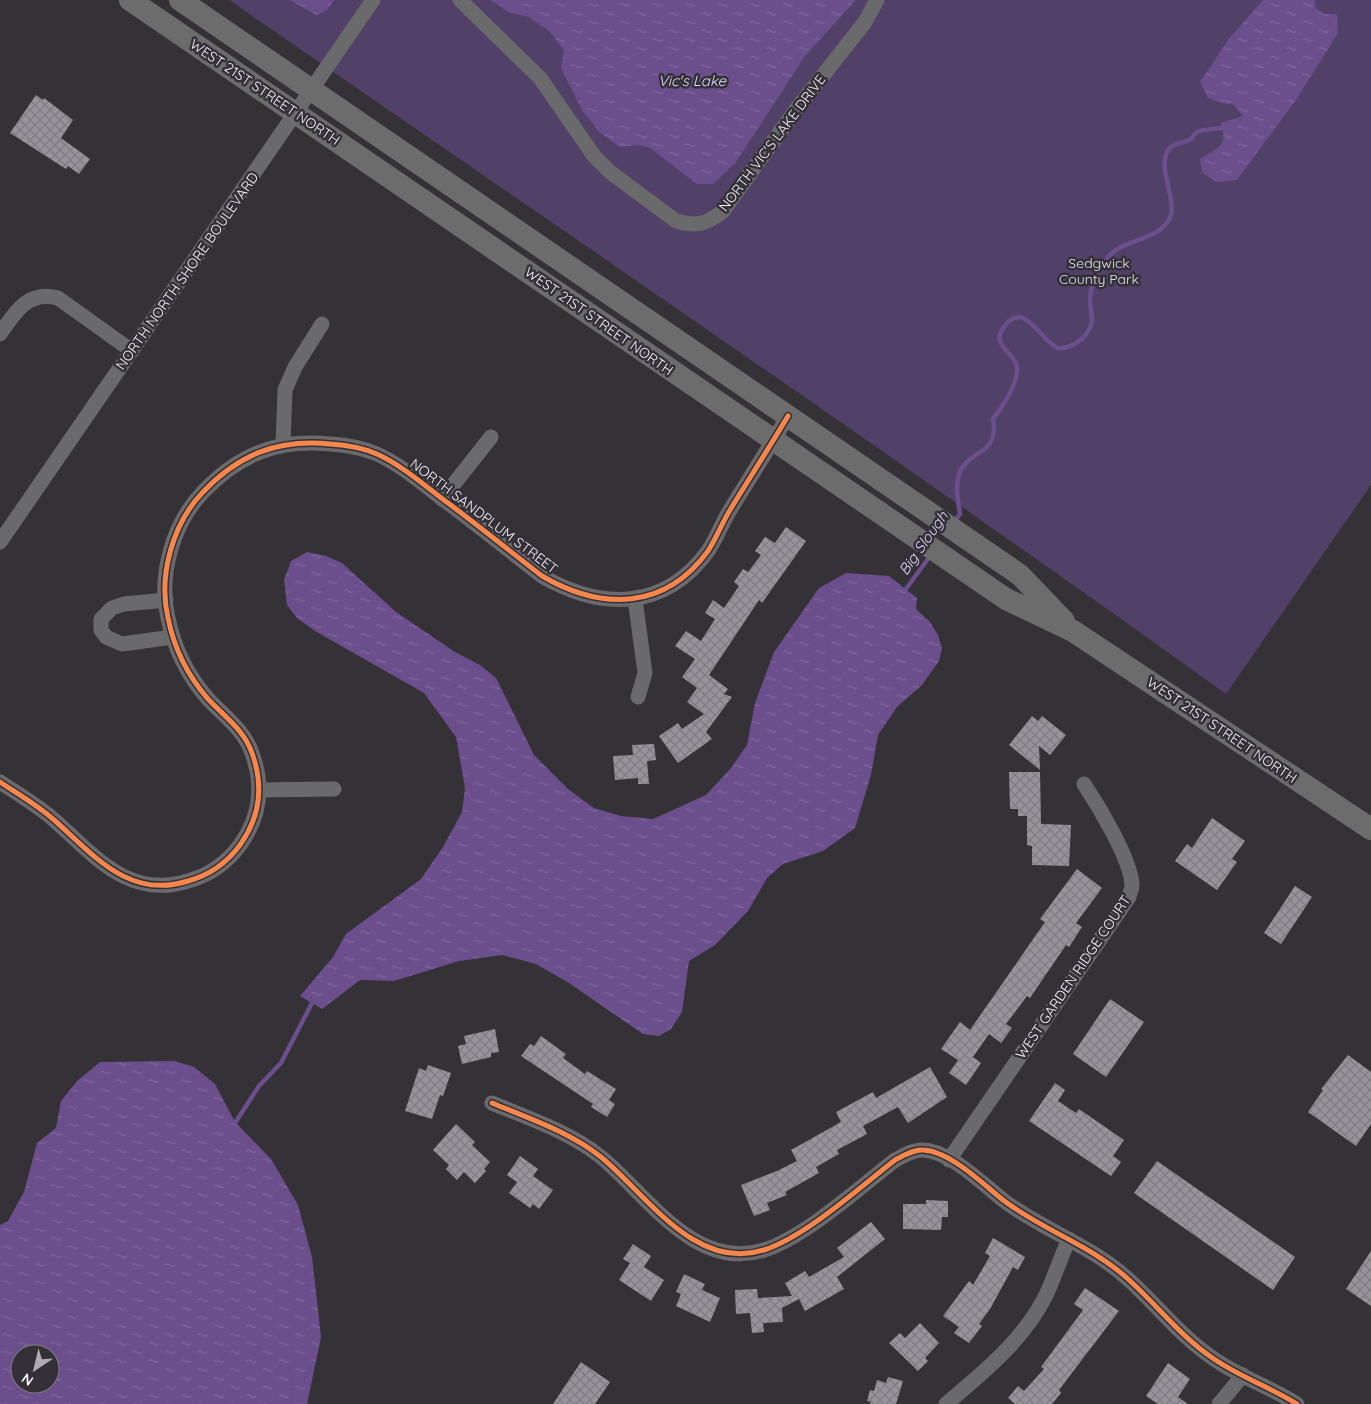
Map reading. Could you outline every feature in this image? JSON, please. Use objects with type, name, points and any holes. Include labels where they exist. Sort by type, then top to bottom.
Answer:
[{"type":"main road","name":"WEST 21ST STREET NORTH","points":[[130,0],[1006,599],[1074,631],[1371,828]]},
{"type":"main road","name":"WEST 21ST STREET NORTH","points":[[180,0],[1020,574],[1074,631]]},
{"type":"street","name":"NORTH NORTH SHORE BOULEVARD","points":[[0,542],[373,0]]},
{"type":"street","name":"NORTH VIC'S LAKE DRIVE","points":[[460,0],[540,78],[594,156],[610,172],[676,221],[689,225],[702,224],[712,220],[723,211],[798,107],[865,22],[878,0]]},
{"type":"street","points":[[0,334],[16,311],[30,300],[47,295],[58,298],[132,351]]},
{"type":"street","points":[[283,445],[285,390],[295,367],[322,324]]},
{"type":"street","name":"NORTH SANDPLUM STREET","points":[[0,782],[53,819],[75,842],[110,869],[130,880],[157,886],[180,884],[207,875],[231,857],[249,832],[258,808],[259,779],[245,736],[208,699],[192,678],[176,648],[167,615],[165,584],[169,556],[178,529],[193,503],[214,481],[237,464],[259,452],[283,445],[316,442],[359,447],[378,454],[406,470],[542,576],[563,588],[588,596],[636,599],[658,593],[670,587],[708,550],[721,525],[788,416]]},
{"type":"street","points":[[442,499],[491,438]]},
{"type":"street","points":[[636,599],[645,672],[638,697]]},
{"type":"street","points":[[166,600],[124,604],[112,608],[101,619],[101,630],[106,637],[122,644],[173,637]]},
{"type":"street","name":"WEST GARDEN RIDGE COURT","points":[[949,1160],[1129,897],[1132,885],[1124,858],[1102,811],[1084,784]]},
{"type":"street","points":[[259,790],[334,789]]},
{"type":"street","points":[[492,1103],[557,1131],[600,1156],[656,1212],[673,1226],[713,1251],[738,1253],[762,1251],[792,1238],[895,1160],[909,1153],[923,1150],[949,1160],[1039,1224],[1085,1247],[1127,1278],[1178,1330],[1214,1359],[1273,1389],[1297,1404]]},
{"type":"street","points":[[946,1404],[997,1361],[1021,1332],[1046,1294],[1069,1239]]},
{"type":"street","points":[[1220,1404],[1243,1375]]},
{"type":"green space","name":"Sedgwick County Park","points":[[229,0],[1371,0],[1371,485],[1226,694],[854,431]]},
{"type":"water","points":[[290,0],[334,0],[326,11],[316,15]]},
{"type":"water","name":"Vic's Lake","points":[[491,0],[856,0],[805,56],[736,162],[713,184],[697,184],[650,148],[640,145],[620,147],[599,132],[582,110],[561,68],[564,50],[549,31],[529,17],[508,12]]},
{"type":"water","points":[[1263,0],[1314,0],[1316,8],[1324,14],[1337,14],[1338,33],[1296,100],[1237,180],[1216,182],[1202,172],[1200,159],[1220,146],[1223,137],[1221,123],[1243,116],[1233,104],[1221,103],[1208,98],[1200,82],[1228,40]]},
{"type":"water","points":[[307,552],[326,556],[342,563],[396,612],[455,652],[480,665],[496,678],[534,755],[568,789],[594,808],[621,816],[653,819],[706,795],[731,768],[747,745],[755,703],[774,652],[819,588],[846,573],[889,576],[917,598],[916,609],[930,622],[938,635],[942,648],[939,661],[922,685],[897,707],[878,735],[871,775],[855,828],[823,851],[783,864],[767,878],[748,911],[715,945],[689,961],[682,1012],[671,1029],[659,1036],[643,1034],[569,983],[536,964],[502,955],[459,961],[394,981],[360,980],[322,1009],[300,996],[333,957],[346,934],[421,879],[443,847],[462,812],[465,788],[456,737],[424,693],[315,631],[297,618],[287,605],[284,580],[291,561]]},
{"type":"water","points":[[174,1061],[194,1067],[215,1084],[235,1122],[271,1159],[298,1205],[312,1257],[321,1337],[307,1404],[0,1404],[0,1225],[8,1221],[24,1192],[37,1143],[56,1128],[61,1101],[77,1081],[100,1062]]},
{"type":"building","points":[[36,95],[43,100],[44,98],[73,120],[61,138],[90,159],[79,174],[68,166],[66,169],[10,133]]},
{"type":"building","points":[[786,527],[806,541],[762,603],[759,600],[709,675],[728,689],[724,694],[732,697],[706,732],[712,739],[678,763],[659,736],[678,723],[682,729],[704,714],[687,702],[697,688],[682,677],[695,659],[675,646],[686,631],[701,641],[715,619],[705,613],[713,600],[724,608],[739,586],[734,582],[743,569],[748,572],[761,555],[755,551],[765,537],[775,543]]},
{"type":"building","points":[[1032,716],[1038,721],[1042,716],[1066,735],[1050,755],[1039,746],[1040,770],[1009,745]]},
{"type":"building","points":[[654,744],[656,760],[647,761],[649,784],[638,784],[638,778],[615,780],[613,756],[633,755],[632,745]]},
{"type":"building","points":[[1009,772],[1040,772],[1041,824],[1071,825],[1069,866],[1032,865],[1032,846],[1027,845],[1027,816],[1018,816],[1018,809],[1010,809]]},
{"type":"building","points":[[1212,818],[1245,841],[1232,859],[1237,862],[1217,890],[1175,861],[1187,844],[1192,848]]},
{"type":"building","points":[[1077,869],[1102,888],[1076,923],[1082,927],[1069,947],[1066,945],[1030,998],[1027,996],[1006,1024],[1012,1028],[1001,1043],[989,1034],[973,1057],[981,1063],[966,1085],[949,1073],[958,1060],[941,1049],[960,1022],[970,1030],[1045,922],[1040,919]]},
{"type":"building","points":[[1295,886],[1312,897],[1281,944],[1264,933]]},
{"type":"building","points":[[1110,999],[1144,1022],[1106,1077],[1073,1054]]},
{"type":"building","points":[[495,1029],[499,1052],[491,1053],[491,1057],[462,1064],[458,1046],[466,1044],[464,1036]]},
{"type":"building","points":[[541,1036],[566,1054],[563,1058],[585,1074],[587,1071],[616,1089],[609,1100],[615,1104],[607,1117],[591,1107],[593,1104],[521,1056],[530,1044],[534,1046]]},
{"type":"building","points":[[1348,1055],[1371,1072],[1371,1124],[1356,1146],[1308,1112],[1323,1090],[1321,1089]]},
{"type":"building","points":[[428,1065],[451,1073],[443,1096],[440,1095],[432,1119],[405,1111],[419,1068],[426,1071]]},
{"type":"building","points":[[930,1067],[947,1097],[908,1123],[898,1107],[863,1126],[867,1134],[837,1150],[839,1154],[816,1167],[819,1173],[785,1192],[787,1195],[767,1203],[770,1210],[754,1216],[741,1185],[797,1161],[791,1150],[841,1122],[836,1112],[873,1092],[876,1098]]},
{"type":"building","points":[[1055,1083],[1065,1090],[1058,1101],[1076,1113],[1079,1109],[1124,1140],[1113,1156],[1121,1162],[1111,1176],[1029,1121]]},
{"type":"building","points":[[456,1124],[475,1142],[472,1145],[490,1162],[484,1169],[486,1171],[475,1183],[464,1172],[457,1180],[446,1169],[449,1165],[433,1150]]},
{"type":"building","points":[[520,1156],[538,1169],[533,1176],[553,1190],[539,1209],[533,1204],[530,1208],[509,1193],[517,1182],[507,1175]]},
{"type":"building","points":[[1157,1161],[1295,1257],[1273,1290],[1134,1193]]},
{"type":"building","points":[[926,1200],[948,1201],[948,1217],[942,1217],[941,1230],[903,1229],[903,1204],[926,1204]]},
{"type":"building","points":[[871,1222],[885,1239],[837,1277],[844,1289],[805,1311],[799,1299],[782,1308],[783,1322],[763,1323],[764,1332],[752,1333],[750,1313],[736,1314],[735,1290],[757,1289],[758,1298],[792,1296],[785,1283],[805,1271],[809,1277],[844,1257],[837,1248]]},
{"type":"building","points":[[993,1238],[1025,1257],[1018,1270],[1013,1267],[990,1309],[979,1324],[982,1326],[969,1343],[954,1333],[959,1327],[943,1316],[969,1281],[973,1285],[990,1256],[985,1253]]},
{"type":"building","points":[[633,1244],[651,1256],[644,1267],[664,1280],[651,1301],[619,1280],[630,1263],[623,1259]]},
{"type":"building","points":[[1371,1251],[1371,1306],[1346,1289]]},
{"type":"building","points":[[684,1274],[705,1284],[702,1290],[720,1298],[710,1322],[676,1306],[681,1294],[676,1292]]},
{"type":"building","points":[[1085,1288],[1119,1311],[1059,1390],[1061,1393],[1052,1404],[1015,1404],[1008,1398],[1018,1386],[1024,1391],[1044,1369],[1041,1367],[1083,1310],[1074,1304]]},
{"type":"building","points":[[920,1323],[939,1343],[925,1358],[928,1361],[918,1371],[889,1343],[900,1333],[905,1338]]},
{"type":"building","points":[[581,1362],[610,1382],[595,1404],[553,1404]]},
{"type":"building","points":[[1168,1363],[1190,1379],[1178,1397],[1188,1404],[1158,1404],[1146,1396]]},
{"type":"building","points":[[888,1377],[903,1381],[896,1404],[870,1404],[871,1402],[867,1401],[870,1390],[874,1391],[877,1380],[886,1383]]},
{"type":"waterway","name":"Big Slough","points":[[953,523],[960,514],[957,489],[959,474],[963,466],[988,446],[992,440],[994,431],[993,419],[1008,397],[1016,378],[1017,366],[1000,341],[1002,330],[1010,321],[1017,317],[1025,319],[1032,324],[1058,348],[1067,348],[1082,339],[1091,326],[1091,289],[1095,277],[1104,262],[1114,251],[1156,232],[1169,220],[1172,212],[1165,173],[1166,154],[1175,144],[1190,139],[1200,131],[1223,128]]},
{"type":"waterway","name":"Big Slough","points":[[906,589],[930,556]]},
{"type":"waterway","points":[[235,1123],[259,1086],[281,1063],[312,1003]]},
{"type":"cycle path","points":[[0,782],[47,814],[97,859],[129,879],[147,884],[167,885],[203,876],[229,858],[240,845],[256,812],[259,789],[256,765],[244,737],[208,699],[188,671],[174,640],[168,618],[165,602],[165,585],[170,550],[183,519],[192,505],[203,492],[231,468],[260,452],[276,447],[311,443],[342,445],[371,452],[396,464],[414,477],[542,576],[587,595],[610,599],[631,599],[652,594],[672,585],[691,570],[708,551],[730,510],[788,416]]},
{"type":"cycle path","points":[[492,1103],[548,1126],[576,1140],[601,1157],[674,1226],[694,1240],[716,1250],[739,1254],[764,1250],[780,1244],[797,1234],[831,1211],[895,1160],[909,1153],[923,1150],[944,1156],[966,1169],[1018,1211],[1114,1267],[1191,1341],[1214,1359],[1297,1404]]}]
